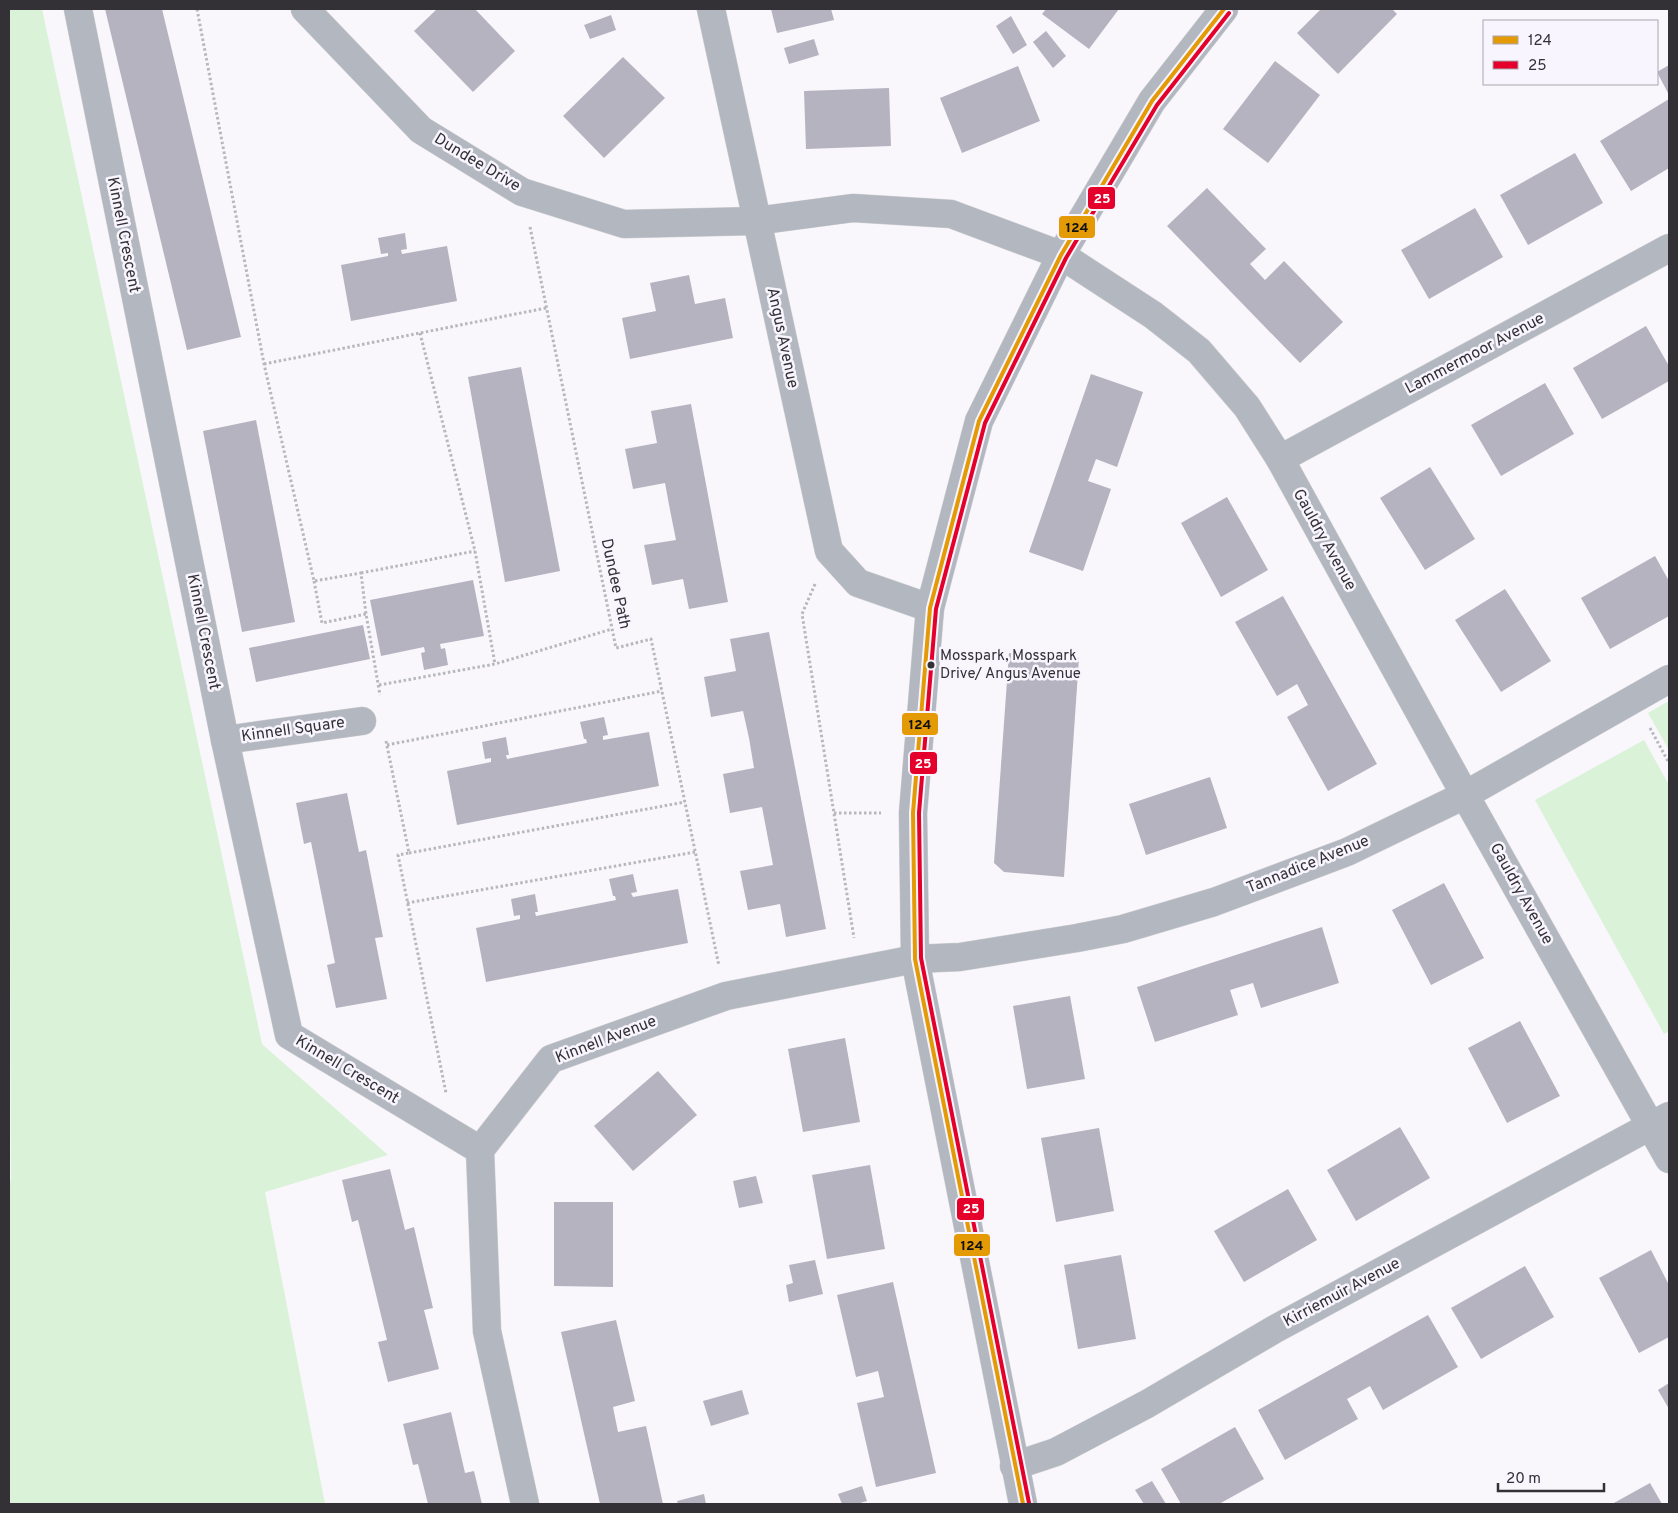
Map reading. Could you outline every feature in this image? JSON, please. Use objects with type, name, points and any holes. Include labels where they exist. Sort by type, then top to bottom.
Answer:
[{"type":"street","name":"Kinnell Crescent","points":[[78,9],[225,740],[289,1035],[480,1150]]},
{"type":"street","name":"Dundee Drive","points":[[305,9],[421,130],[522,192],[624,224],[756,221]]},
{"type":"street","name":"Angus Avenue","points":[[711,9],[829,551],[858,583],[930,608]]},
{"type":"street","points":[[1023,1504],[916,960],[913,813],[930,608],[979,422],[1061,255],[1152,101],[1224,9]]},
{"type":"street","name":"Gauldry Avenue","points":[[756,221],[853,208],[951,214],[1061,255],[1153,315],[1199,351],[1247,407],[1280,459],[1465,795],[1660,1121],[1669,1159]]},
{"type":"street","name":"Lammermoor Avenue","points":[[1280,459],[1669,248]]},
{"type":"street","name":"Tannadice Avenue","points":[[916,960],[960,957],[1123,929],[1214,902],[1347,852],[1465,795],[1669,679]]},
{"type":"street","name":"Kinnell Square","points":[[225,740],[362,721]]},
{"type":"street","name":"Kinnell Avenue","points":[[480,1150],[550,1059],[726,996],[916,960]]},
{"type":"street","name":"Kirriemuir Avenue","points":[[1014,1466],[1056,1452],[1147,1404],[1276,1329],[1660,1121]]},
{"type":"street","points":[[480,1150],[486,1331],[525,1504]]},
{"type":"path","points":[[197,9],[264,364],[314,581],[322,624],[366,614]]},
{"type":"path","name":"Dundee Path","points":[[522,192],[616,648],[651,639],[726,996]]},
{"type":"path","points":[[264,364],[546,308]]},
{"type":"path","points":[[420,333],[475,551],[495,664]]},
{"type":"path","points":[[314,581],[475,551]]},
{"type":"path","points":[[829,551],[802,614],[859,970]]},
{"type":"path","points":[[361,573],[381,702]]},
{"type":"path","points":[[379,685],[495,664],[612,629]]},
{"type":"path","points":[[387,745],[662,691]]},
{"type":"path","points":[[1634,699],[1669,763]]},
{"type":"path","points":[[386,736],[409,853]]},
{"type":"path","points":[[455,1135],[398,855],[685,802]]},
{"type":"path","points":[[834,813],[913,813]]},
{"type":"path","points":[[408,904],[695,852]]},
{"type":"green space","points":[[9,9],[42,9],[262,1044],[388,1155],[265,1192],[325,1504],[9,1504],[9,1187],[11,1179]]},
{"type":"green space","points":[[1669,701],[1669,750],[1648,713]]},
{"type":"green space","points":[[1644,740],[1669,785],[1669,1031],[1664,1034],[1535,800]]},
{"type":"building","points":[[105,9],[162,9],[241,337],[187,350]]},
{"type":"building","points":[[437,9],[475,9],[515,51],[473,92],[414,31]]},
{"type":"building","points":[[771,9],[831,9],[834,20],[777,33]]},
{"type":"building","points":[[1046,9],[1119,9],[1089,49],[1042,14]]},
{"type":"building","points":[[1321,9],[1392,9],[1397,14],[1338,74],[1297,33]]},
{"type":"building","points":[[611,15],[616,30],[590,39],[584,25]]},
{"type":"building","points":[[1011,16],[1027,45],[1013,54],[996,26]]},
{"type":"building","points":[[1046,31],[1066,56],[1053,68],[1033,42]]},
{"type":"building","points":[[814,39],[819,55],[789,64],[784,48]]},
{"type":"building","points":[[623,57],[665,98],[604,158],[563,116]]},
{"type":"building","points":[[1275,61],[1320,95],[1268,163],[1223,129]]},
{"type":"building","points":[[1669,65],[1669,95],[1658,74],[1658,71]]},
{"type":"building","points":[[1018,66],[1040,121],[962,153],[940,98]]},
{"type":"building","points":[[889,88],[891,146],[806,149],[804,91]]},
{"type":"building","points":[[1669,99],[1669,168],[1631,191],[1600,141]]},
{"type":"building","points":[[1575,153],[1603,203],[1528,245],[1500,195]]},
{"type":"building","points":[[1207,188],[1266,249],[1250,264],[1265,280],[1284,261],[1343,322],[1300,363],[1167,226]]},
{"type":"building","points":[[1475,208],[1503,257],[1429,299],[1401,250]]},
{"type":"building","points":[[405,233],[407,249],[401,250],[402,254],[447,246],[457,301],[351,321],[341,265],[388,256],[388,253],[381,254],[378,238]]},
{"type":"building","points":[[689,275],[695,304],[725,298],[733,338],[630,359],[622,318],[656,311],[650,283]]},
{"type":"building","points":[[1646,326],[1669,366],[1669,381],[1602,419],[1573,368]]},
{"type":"building","points":[[521,367],[560,571],[505,582],[468,377]]},
{"type":"building","points":[[1091,374],[1143,392],[1117,467],[1096,459],[1088,481],[1111,489],[1083,571],[1029,552]]},
{"type":"building","points":[[1545,383],[1574,434],[1501,476],[1471,425]]},
{"type":"building","points":[[691,404],[728,602],[689,609],[683,579],[652,585],[644,545],[676,540],[665,483],[633,489],[625,449],[657,443],[651,411]]},
{"type":"building","points":[[256,420],[295,622],[242,632],[203,431]]},
{"type":"building","points":[[1430,467],[1475,539],[1425,570],[1380,498]]},
{"type":"building","points":[[1227,497],[1268,570],[1221,597],[1181,523]]},
{"type":"building","points":[[1655,556],[1669,581],[1669,616],[1610,649],[1581,598]]},
{"type":"building","points":[[473,580],[484,636],[440,644],[441,649],[445,648],[448,665],[424,670],[421,653],[425,652],[424,647],[381,656],[370,600]]},
{"type":"building","points":[[1505,589],[1551,661],[1501,692],[1455,620]]},
{"type":"building","points":[[1283,596],[1377,764],[1328,791],[1287,717],[1308,705],[1297,684],[1277,696],[1235,622]]},
{"type":"building","points":[[363,625],[370,659],[256,682],[249,648]]},
{"type":"building","points":[[769,632],[826,929],[786,937],[780,904],[748,910],[740,871],[773,865],[762,807],[730,813],[723,774],[754,768],[743,711],[711,717],[704,677],[736,671],[730,639]]},
{"type":"building","points":[[1009,653],[1079,658],[1064,877],[1004,872],[994,863]]},
{"type":"building","points":[[604,717],[608,735],[603,736],[603,740],[649,732],[659,786],[457,825],[447,771],[491,762],[491,758],[485,759],[482,742],[506,737],[509,755],[506,755],[507,759],[587,743],[586,739],[584,739],[580,722]]},
{"type":"building","points":[[1210,777],[1227,828],[1146,855],[1129,804]]},
{"type":"building","points":[[347,793],[359,852],[366,850],[383,937],[375,938],[387,999],[336,1008],[327,965],[335,963],[311,842],[304,844],[296,803]]},
{"type":"building","points":[[633,874],[637,892],[631,893],[633,897],[678,889],[688,943],[486,982],[476,928],[520,919],[520,915],[514,916],[511,899],[535,894],[538,912],[535,912],[536,916],[616,900],[615,896],[613,896],[609,879]]},
{"type":"building","points":[[1444,883],[1484,958],[1431,985],[1392,910]]},
{"type":"building","points":[[1322,927],[1339,983],[1261,1008],[1253,983],[1230,990],[1238,1015],[1155,1042],[1137,987]]},
{"type":"building","points":[[1070,996],[1085,1079],[1027,1089],[1013,1006]]},
{"type":"building","points":[[1520,1021],[1560,1096],[1507,1123],[1468,1048]]},
{"type":"building","points":[[845,1038],[860,1122],[803,1132],[788,1049]]},
{"type":"building","points":[[658,1071],[697,1115],[633,1171],[594,1126]]},
{"type":"building","points":[[1400,1127],[1430,1178],[1356,1221],[1327,1170]]},
{"type":"building","points":[[1099,1128],[1114,1211],[1056,1222],[1041,1138]]},
{"type":"building","points":[[870,1165],[885,1249],[827,1259],[812,1175]]},
{"type":"building","points":[[390,1169],[405,1230],[414,1227],[433,1308],[424,1310],[439,1369],[388,1382],[378,1342],[387,1340],[358,1220],[352,1222],[342,1180]]},
{"type":"building","points":[[756,1176],[763,1203],[739,1208],[733,1181]]},
{"type":"building","points":[[1288,1189],[1317,1240],[1244,1282],[1214,1231]]},
{"type":"building","points":[[554,1202],[613,1202],[613,1287],[554,1286]]},
{"type":"building","points":[[1651,1250],[1669,1285],[1669,1337],[1639,1353],[1599,1278]]},
{"type":"building","points":[[1121,1255],[1136,1339],[1078,1349],[1064,1265]]},
{"type":"building","points":[[815,1260],[823,1294],[789,1302],[786,1285],[793,1283],[789,1265]]},
{"type":"building","points":[[1525,1266],[1554,1317],[1481,1359],[1451,1308]]},
{"type":"building","points":[[893,1282],[936,1473],[876,1487],[857,1403],[884,1397],[878,1371],[856,1377],[837,1295]]},
{"type":"building","points":[[1428,1315],[1458,1367],[1383,1410],[1370,1386],[1347,1399],[1358,1419],[1285,1460],[1258,1410]]},
{"type":"building","points":[[616,1320],[635,1401],[613,1407],[618,1432],[646,1426],[663,1504],[600,1504],[561,1332]]},
{"type":"building","points":[[1669,1383],[1669,1409],[1658,1390]]},
{"type":"building","points":[[742,1390],[749,1414],[711,1426],[703,1401]]},
{"type":"building","points":[[451,1412],[465,1473],[474,1471],[482,1504],[428,1504],[418,1464],[413,1465],[403,1424]]},
{"type":"building","points":[[1235,1427],[1264,1479],[1219,1504],[1181,1504],[1161,1469]]},
{"type":"building","points":[[1152,1481],[1166,1504],[1144,1504],[1135,1490]]},
{"type":"building","points":[[1650,1483],[1662,1504],[1612,1504]]},
{"type":"building","points":[[862,1486],[867,1501],[857,1504],[842,1504],[838,1494]]},
{"type":"building","points":[[704,1494],[706,1504],[678,1504],[677,1501]]},
{"type":"transit line","name":"124","points":[[1023,1504],[915,959],[913,813],[930,608],[979,421],[1061,255],[1152,101],[1224,9]]},
{"type":"transit line","name":"25","points":[[1029,1503],[921,958],[919,813],[936,609],[985,423],[1066,258],[1157,105],[1229,13]]},
{"type":"place","name":"Mosspark, Mosspark Drive/ Angus Avenue","points":[[931,665]]}]
